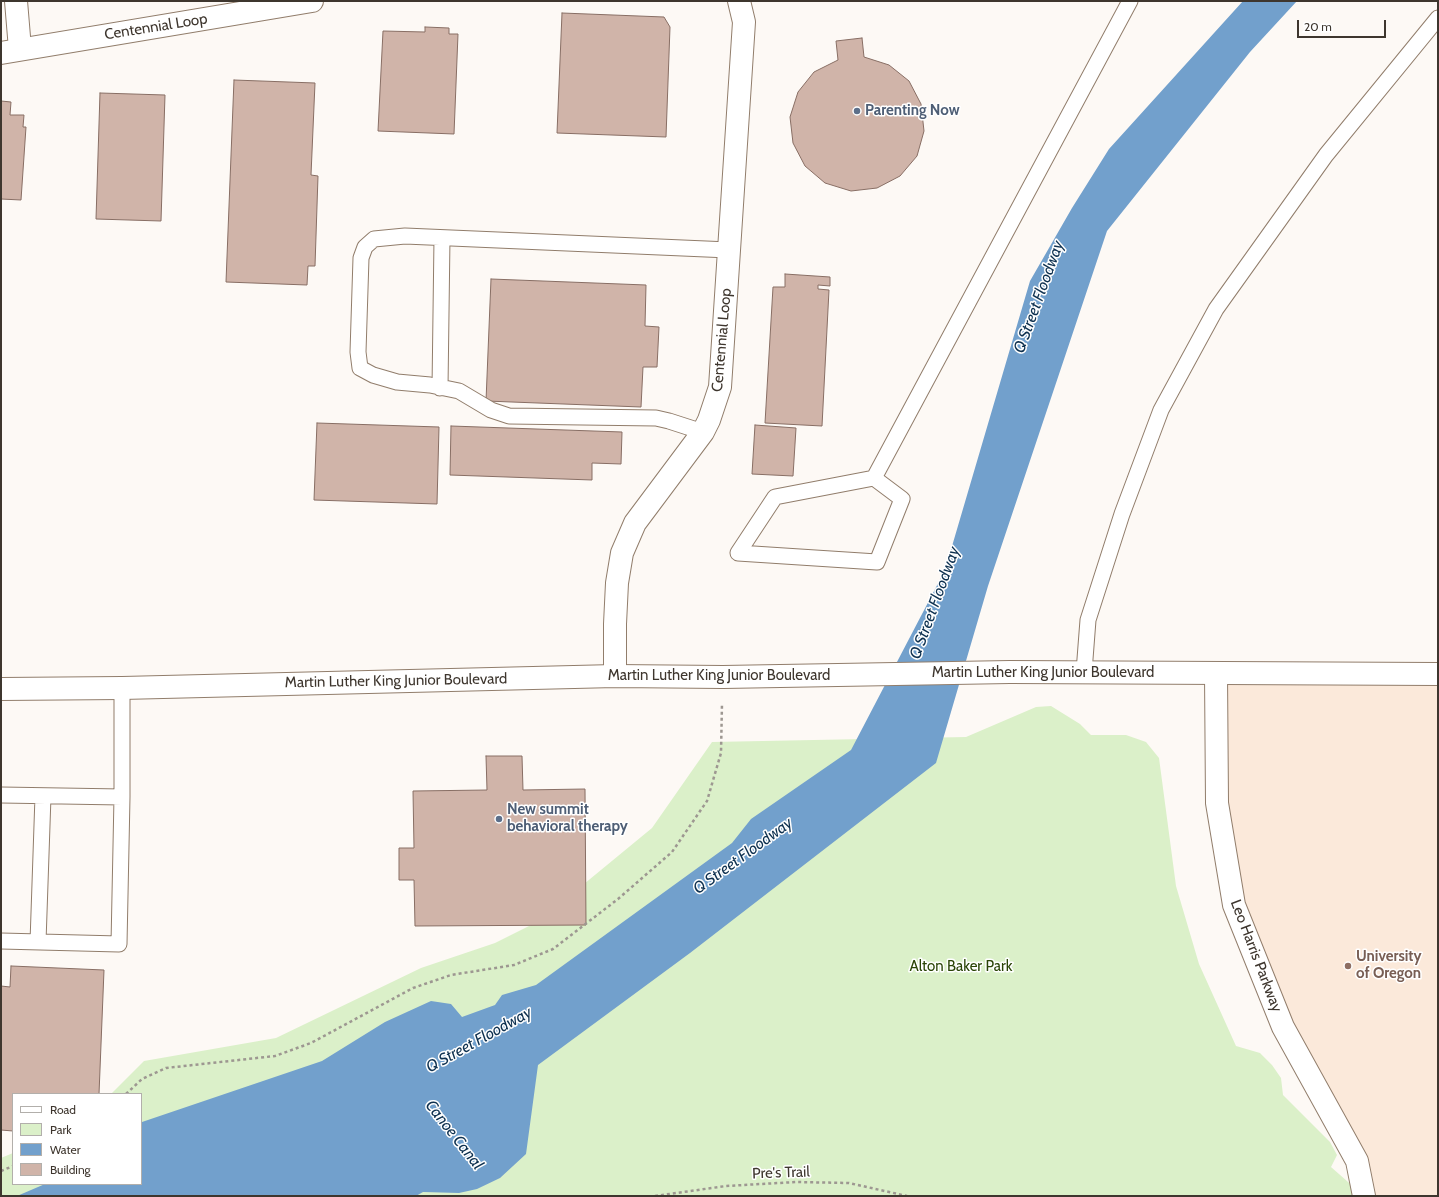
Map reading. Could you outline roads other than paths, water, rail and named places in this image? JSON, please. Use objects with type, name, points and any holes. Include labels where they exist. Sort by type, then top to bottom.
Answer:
[{"type":"street","points":[[10,51],[16,1]]},
{"type":"street","name":"Centennial Loop","points":[[10,51],[312,1]]},
{"type":"street","name":"Centennial Loop","points":[[615,676],[617,583],[622,553],[635,523],[703,432],[710,420],[720,387],[744,22],[739,1]]},
{"type":"street","name":"Martin Luther King Junior Boulevard","points":[[1,689],[122,688],[615,676],[723,677],[1010,672],[1438,674]]},
{"type":"street","name":"Leo Harris Parkway","points":[[1216,674],[1217,803],[1234,905],[1283,1027],[1357,1162],[1364,1196]]},
{"type":"lane","points":[[874,478],[1130,1]]},
{"type":"lane","points":[[1084,672],[1088,620],[1122,514],[1161,410],[1216,309],[1326,155],[1438,18]]},
{"type":"lane","points":[[703,432],[656,418],[509,416],[491,410],[459,391],[430,385],[397,382],[374,375],[360,368],[358,352],[361,258],[365,247],[374,239],[405,236],[729,250]]},
{"type":"lane","points":[[440,388],[442,238]]},
{"type":"lane","points":[[874,478],[902,499],[877,562],[738,553],[775,497],[874,478]]},
{"type":"lane","points":[[1,941],[119,944],[122,797],[122,688]]},
{"type":"lane","points":[[1,796],[122,797]]},
{"type":"lane","points":[[38,942],[42,796]]},
{"type":"water","points":[[1243,1],[1297,1],[1250,52],[1107,231],[988,586],[936,763],[690,953],[538,1065],[526,1154],[500,1178],[477,1189],[459,1193],[423,1192],[416,1196],[17,1196],[43,1185],[142,1185],[142,1122],[322,1061],[385,1022],[431,1001],[451,1004],[462,1017],[495,1005],[502,995],[536,985],[732,843],[751,819],[851,750],[945,570],[1030,281],[1072,208],[1109,149]]},
{"type":"place","name":"Parenting Now","points":[[857,111]]},
{"type":"place","name":"New summit behavioral therapy","points":[[499,819]]},
{"type":"place","name":"University of Oregon","points":[[1348,966]]},
{"type":"water label","name":"Q Street Floodway","points":[[1039,297]]},
{"type":"water label","name":"Q Street Floodway","points":[[935,603]]},
{"type":"water label","name":"Q Street Floodway","points":[[743,856]]},
{"type":"water label","name":"Q Street Floodway","points":[[479,1040]]},
{"type":"water label","name":"Canoe Canal","points":[[454,1135]]},
{"type":"park label","name":"Alton Baker Park","points":[[961,967]]}]
